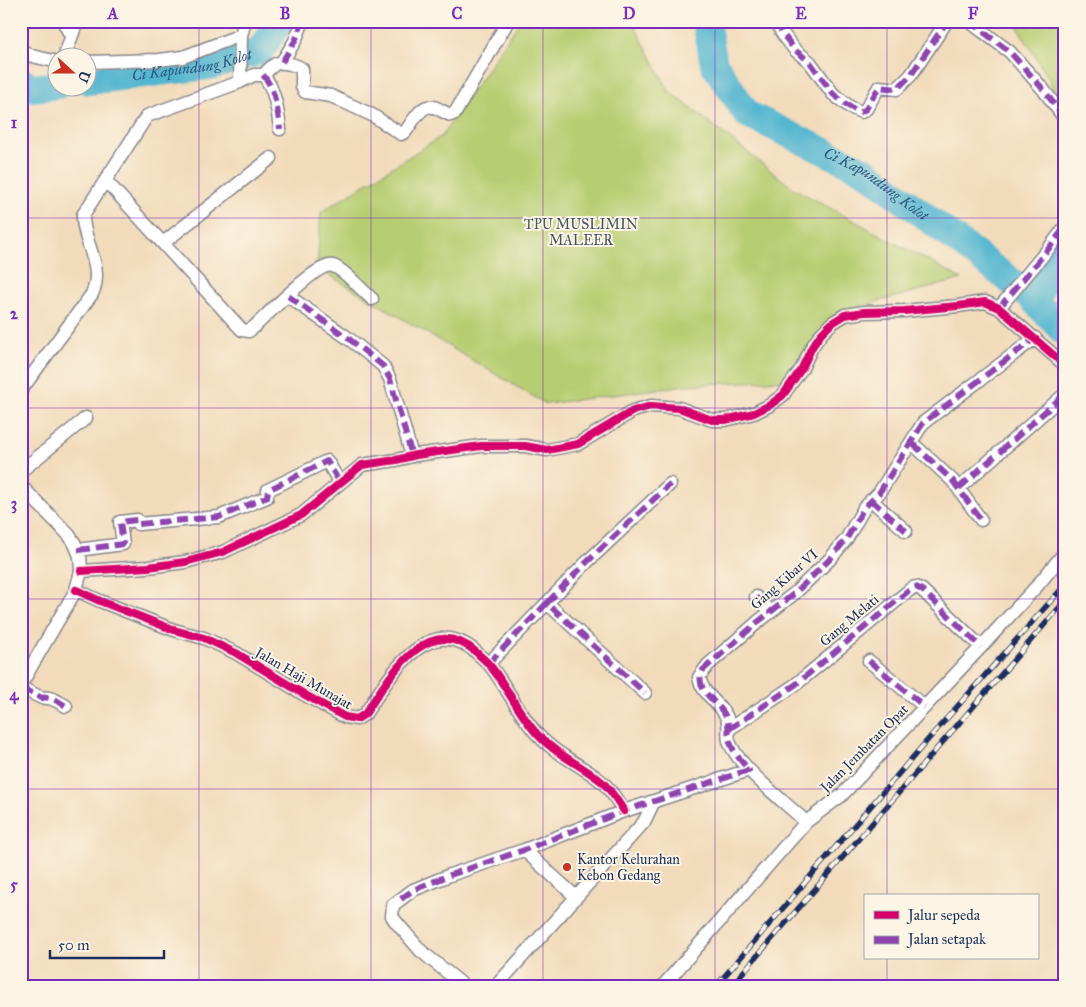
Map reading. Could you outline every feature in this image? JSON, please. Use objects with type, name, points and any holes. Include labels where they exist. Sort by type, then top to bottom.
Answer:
[{"type":"street","points":[[63,21],[71,36]]},
{"type":"street","points":[[67,48],[77,21]]},
{"type":"street","points":[[240,79],[242,35],[245,21]]},
{"type":"street","points":[[282,62],[295,41],[302,21]]},
{"type":"street","points":[[21,390],[94,290],[96,270],[83,217],[147,116],[240,79],[254,75],[263,75],[278,62],[282,62],[302,69],[302,87],[305,92],[332,96],[372,115],[401,134],[405,132],[420,111],[426,107],[434,107],[451,116],[455,113],[508,21]]},
{"type":"street","points":[[776,21],[782,33],[795,50],[810,62],[833,94],[850,107],[861,112],[866,109],[879,87],[897,89],[910,75],[947,21]]},
{"type":"street","points":[[969,21],[1010,52],[1038,83],[1065,119]]},
{"type":"street","points":[[98,62],[159,60],[183,57],[242,35]]},
{"type":"street","points":[[21,50],[32,56],[48,60]]},
{"type":"street","points":[[263,75],[268,81],[275,101],[280,129]]},
{"type":"street","points":[[163,243],[271,158]]},
{"type":"street","points":[[106,181],[242,330],[250,330],[307,277],[330,265],[338,268],[372,299]]},
{"type":"street","points":[[1001,306],[1065,227]]},
{"type":"street","points":[[288,296],[348,338],[383,366],[390,379],[412,456]]},
{"type":"street","points":[[81,571],[139,568],[185,562],[223,552],[301,515],[362,465],[481,446],[525,446],[544,450],[578,444],[633,411],[651,406],[680,408],[712,420],[725,420],[746,415],[770,405],[783,395],[802,368],[812,347],[821,334],[832,323],[845,315],[958,306],[980,302],[1001,306],[1065,366]]},
{"type":"street","name":"Gang Kibar VI","points":[[729,729],[727,718],[704,690],[699,677],[708,665],[795,593],[831,558],[847,538],[864,508],[878,494],[923,423],[1035,338]]},
{"type":"street","points":[[959,488],[1065,394]]},
{"type":"street","points":[[21,470],[86,418]]},
{"type":"street","points":[[912,443],[954,481],[981,520]]},
{"type":"street","points":[[78,550],[123,544],[120,522],[137,520],[138,524],[219,517],[267,497],[268,490],[327,461],[340,483]]},
{"type":"street","points":[[624,811],[602,781],[547,745],[527,722],[488,663],[588,561],[670,484]]},
{"type":"street","points":[[21,486],[69,534],[80,556],[81,571],[76,590],[21,686],[42,698],[47,697],[66,706]]},
{"type":"street","points":[[871,500],[906,531]]},
{"type":"street","name":"Jalan Jembatan Opat","points":[[663,986],[806,822],[842,796],[1037,586],[1065,552]]},
{"type":"street","name":"Gang Melati","points":[[729,729],[795,685],[912,588],[916,587],[922,590],[981,647]]},
{"type":"street","name":"Jalan Haji Munajat","points":[[76,590],[174,630],[204,638],[236,653],[307,696],[354,720],[361,718],[365,714],[390,677],[418,647],[445,638],[457,640],[468,645],[488,663]]},
{"type":"street","points":[[756,597],[771,612]]},
{"type":"street","points":[[547,603],[645,692]]},
{"type":"street","points":[[869,660],[925,707]]},
{"type":"street","points":[[729,729],[729,741],[739,760],[806,822]]},
{"type":"street","points":[[464,986],[421,951],[396,922],[392,916],[392,908],[401,899],[413,890],[450,875],[524,850],[624,811],[749,770]]},
{"type":"street","points":[[496,986],[644,822],[654,801]]},
{"type":"street","points":[[524,850],[576,897]]},
{"type":"green space","name":"TPU MUSLIMIN MALEER","points":[[521,21],[632,21],[669,91],[793,188],[962,279],[854,308],[786,380],[687,385],[546,404],[317,268],[321,212],[442,136]]},
{"type":"green space","points":[[1014,21],[1065,21],[1065,121],[1049,79]]},
{"type":"waterway","name":"Ci Kapundung Kolot","points":[[98,80],[215,65],[260,51],[280,21]]},
{"type":"waterway","name":"Ci Kapundung Kolot","points":[[706,21],[714,64],[747,114],[865,171],[1028,294],[1065,333]]},
{"type":"waterway","points":[[707,26],[716,21]]},
{"type":"waterway","name":"Ci Kapundung Kolot","points":[[21,81],[33,88],[48,86]]},
{"type":"waterway","name":"Ci Kapundung Kolot","points":[[1028,294],[1041,288],[1065,246]]},
{"type":"railway","points":[[716,986],[932,735],[1065,585]]},
{"type":"railway","points":[[731,986],[1065,601]]},
{"type":"marked path","points":[[282,62],[295,41],[303,21]]},
{"type":"marked path","points":[[776,21],[782,33],[795,50],[810,62],[833,94],[850,107],[861,112],[866,109],[879,87],[897,89],[911,75],[947,21]]},
{"type":"marked path","points":[[969,21],[1010,52],[1043,89],[1065,119]]},
{"type":"marked path","points":[[263,75],[273,93],[280,129]]},
{"type":"marked path","points":[[999,308],[1065,227]]},
{"type":"marked path","points":[[288,296],[348,338],[383,366],[390,379],[412,456]]},
{"type":"marked path","points":[[401,899],[413,890],[450,875],[524,850],[624,811],[749,770],[732,747],[729,738],[728,721],[724,713],[708,696],[701,684],[703,670],[759,621],[795,593],[831,558],[847,538],[864,508],[879,493],[923,423],[1035,338]]},
{"type":"marked path","points":[[959,488],[1065,394]]},
{"type":"marked path","points":[[912,443],[953,481],[981,520]]},
{"type":"marked path","points":[[78,550],[123,544],[120,522],[137,520],[138,524],[219,517],[267,497],[268,490],[327,461],[340,483]]},
{"type":"marked path","points":[[547,603],[588,561],[670,484]]},
{"type":"marked path","points":[[871,500],[906,531]]},
{"type":"marked path","points":[[729,729],[795,685],[912,588],[916,587],[922,590],[981,647]]},
{"type":"marked path","points":[[756,597],[771,612]]},
{"type":"marked path","points":[[489,663],[547,603],[645,693]]},
{"type":"marked path","points":[[869,661],[925,707]]},
{"type":"marked path","points":[[21,688],[66,706]]},
{"type":"cycle path","points":[[81,571],[148,567],[185,562],[223,552],[301,515],[362,465],[481,446],[525,446],[547,450],[578,444],[633,411],[651,406],[679,408],[712,420],[725,420],[754,413],[770,405],[783,395],[802,368],[812,347],[821,334],[832,323],[845,315],[985,302],[999,308],[1065,365]]},
{"type":"cycle path","points":[[76,590],[174,630],[204,638],[236,653],[345,717],[357,719],[365,714],[398,667],[411,654],[426,644],[441,639],[458,641],[476,652],[490,666],[537,734],[560,754],[605,784],[624,811]]},
{"type":"place","name":"Kantor Kelurahan Kebon Gedang","points":[[567,867]]}]
